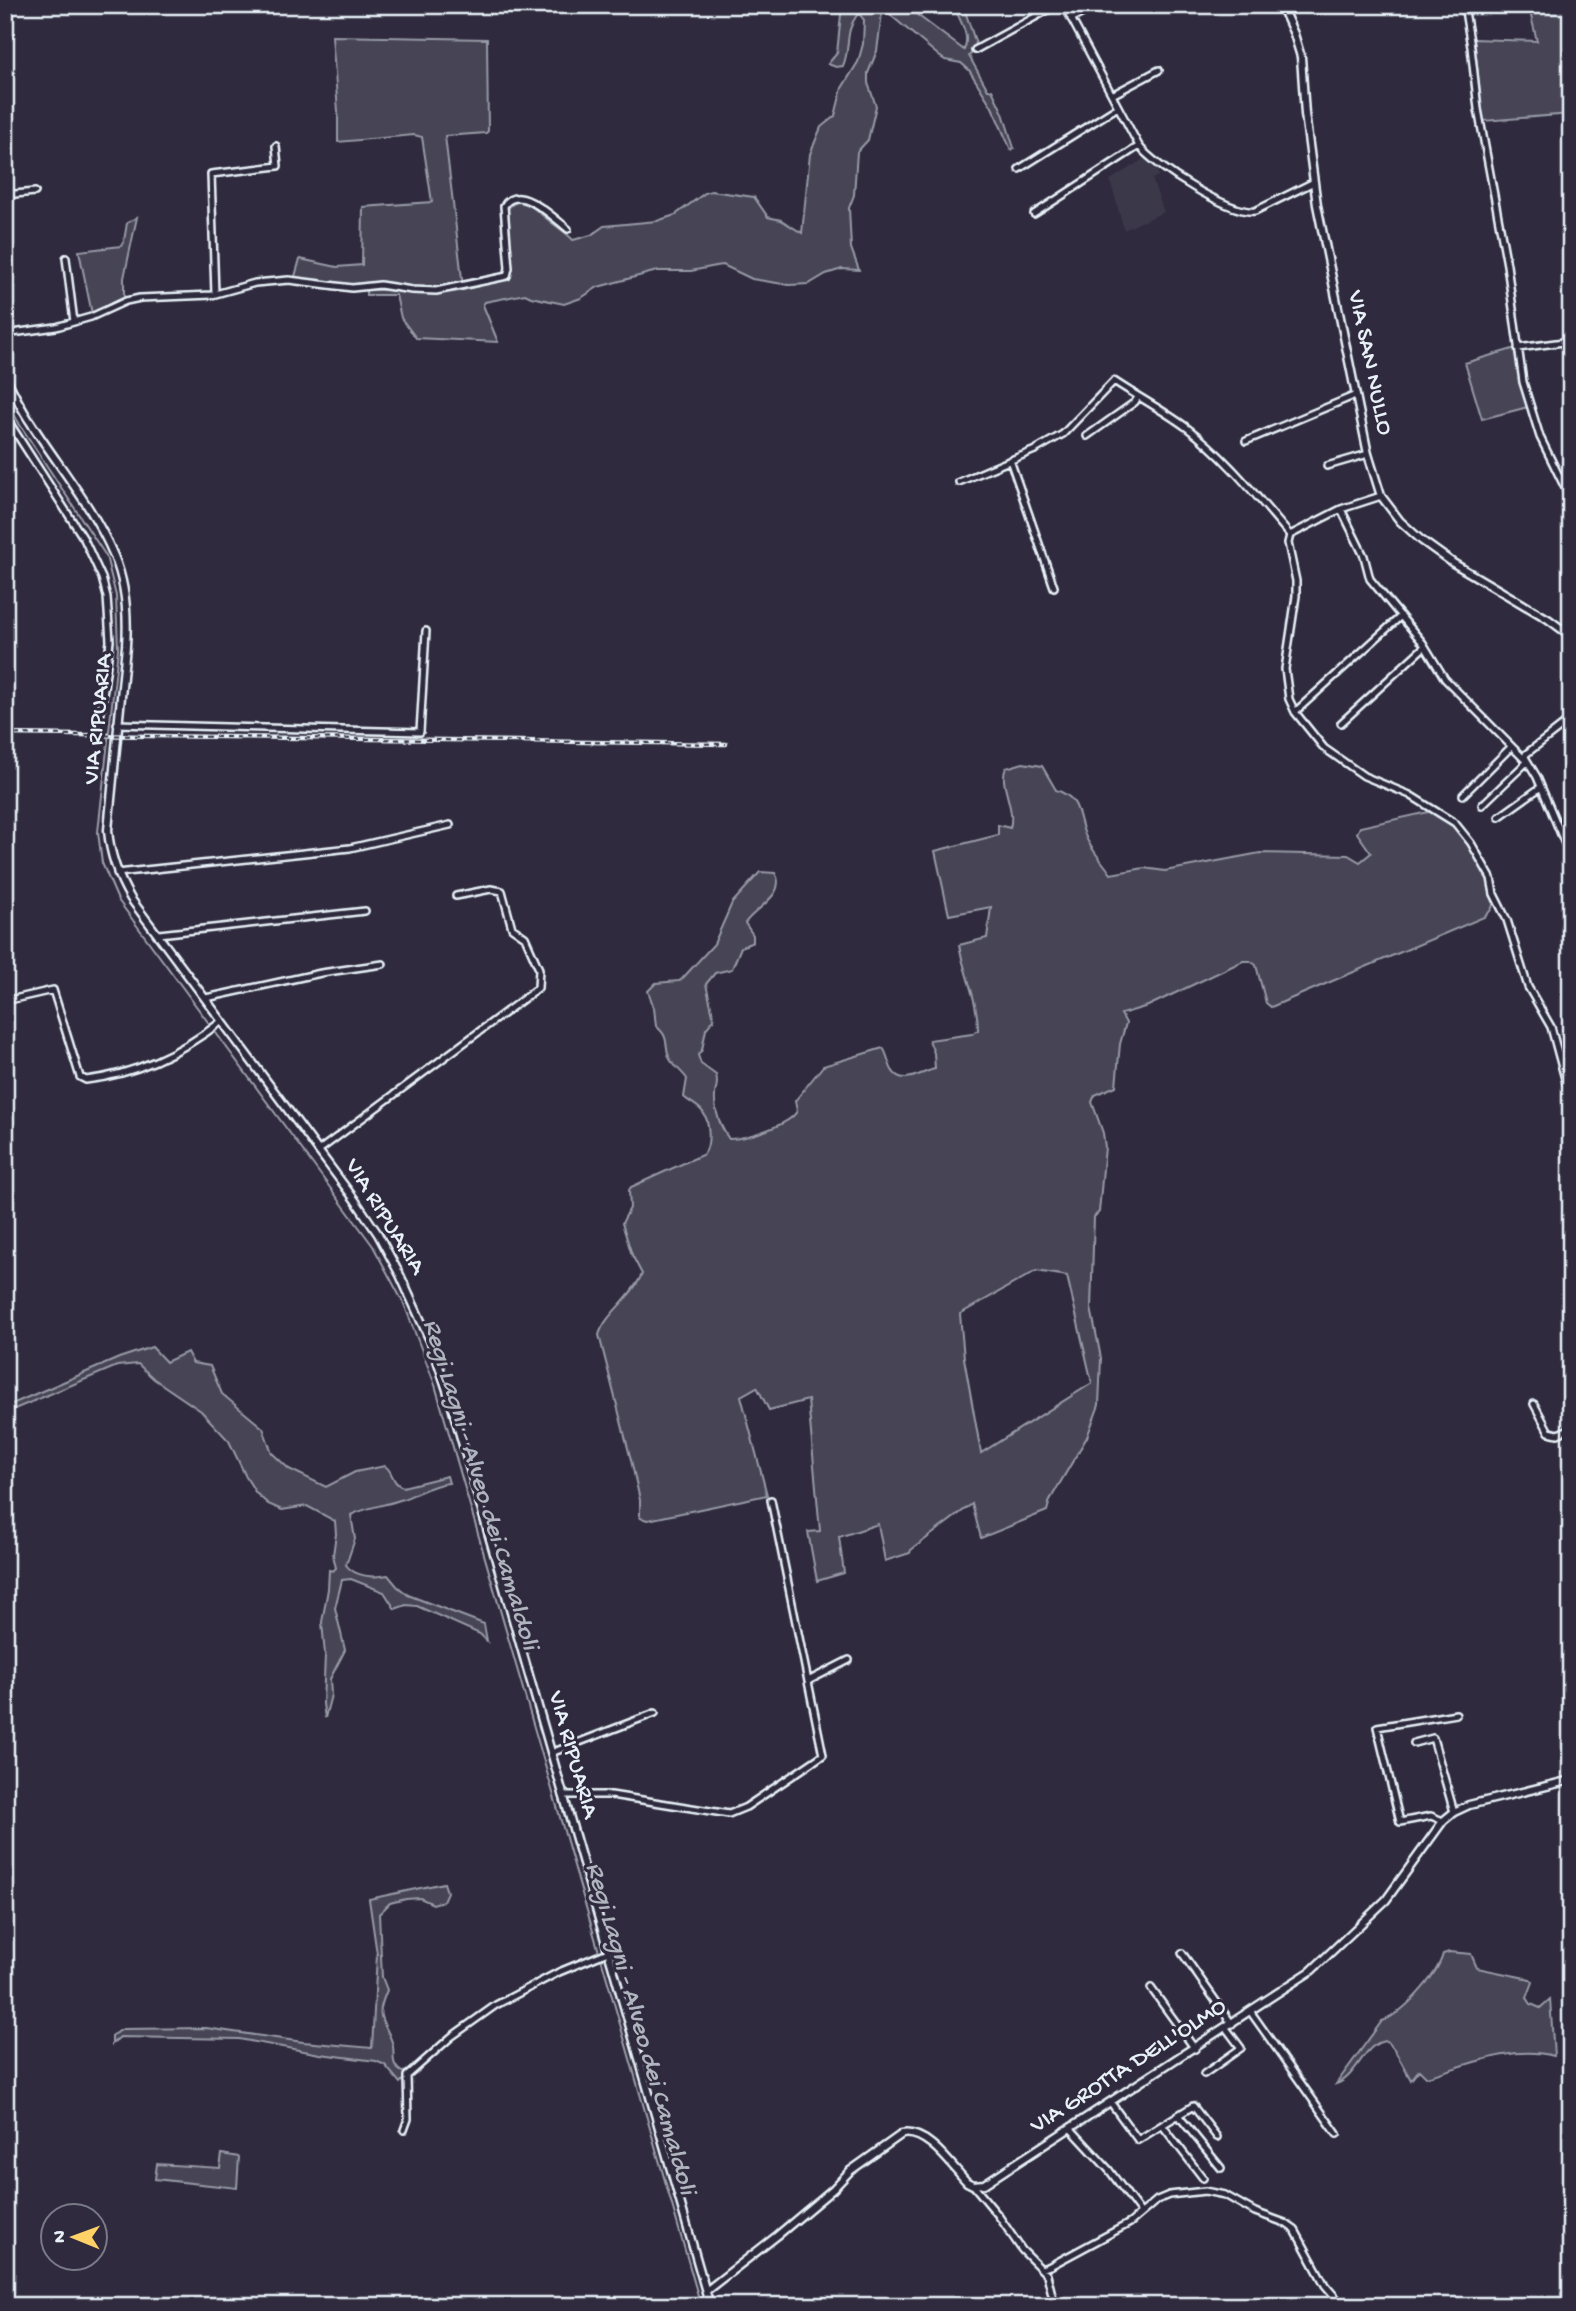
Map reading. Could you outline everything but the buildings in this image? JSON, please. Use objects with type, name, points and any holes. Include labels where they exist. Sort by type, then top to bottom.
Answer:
[{"type":"street","points":[[975,50],[1056,5]]},
{"type":"street","points":[[1064,5],[1139,146],[1146,156],[1160,167],[1218,200],[1247,212],[1255,211],[1314,182]]},
{"type":"street","points":[[1071,19],[1098,5]]},
{"type":"street","name":"VIA SAN NULLO","points":[[1281,5],[1301,57],[1314,182],[1368,454],[1381,496],[1400,521],[1421,540],[1453,563],[1548,619],[1571,636]]},
{"type":"street","points":[[1464,5],[1485,151],[1507,265],[1527,398],[1535,423],[1571,500]]},
{"type":"street","points":[[1112,95],[1159,69]]},
{"type":"street","points":[[1019,169],[1118,107]]},
{"type":"street","points":[[215,294],[211,174],[278,166],[276,146]]},
{"type":"street","points":[[1034,214],[1139,146]]},
{"type":"street","points":[[5,195],[35,192]]},
{"type":"street","points":[[5,334],[74,322],[140,298],[215,294],[255,283],[289,280],[352,288],[380,285],[412,290],[436,290],[507,276],[509,268],[504,206],[514,197],[530,201],[568,229]]},
{"type":"street","points":[[66,258],[74,322]]},
{"type":"street","points":[[1518,348],[1571,341]]},
{"type":"street","name":"VIA RIPUARIA","points":[[5,376],[29,421],[99,525],[115,557],[124,592],[127,627],[108,830],[112,860],[117,873],[131,899],[378,1234],[432,1345],[710,2306]]},
{"type":"street","points":[[959,482],[1063,434],[1114,381],[1170,415],[1215,451],[1233,468],[1290,536]]},
{"type":"street","points":[[1246,441],[1356,395]]},
{"type":"street","points":[[1087,436],[1135,402],[1138,397]]},
{"type":"street","points":[[5,416],[84,539],[102,578],[107,597],[110,641],[99,727]]},
{"type":"street","points":[[1326,466],[1368,454]]},
{"type":"street","points":[[1010,460],[1054,587]]},
{"type":"street","points":[[1381,496],[1341,509],[1290,536],[1288,544],[1297,588],[1285,669],[1289,699],[1294,712],[1324,748],[1364,776],[1410,794],[1455,823],[1471,843],[1491,878],[1494,894],[1507,920],[1528,986],[1551,1027],[1571,1101]]},
{"type":"street","points":[[1341,509],[1364,556],[1370,579],[1401,616],[1445,679],[1527,762],[1541,787],[1571,858]]},
{"type":"street","points":[[1294,712],[1401,616]]},
{"type":"street","points":[[117,724],[420,732],[426,631]]},
{"type":"street","points":[[1341,723],[1424,647]]},
{"type":"street","points":[[1527,762],[1526,754],[1571,719]]},
{"type":"street","points":[[1463,795],[1511,747]]},
{"type":"street","points":[[1482,805],[1527,762]]},
{"type":"street","points":[[1499,817],[1541,787]]},
{"type":"street","points":[[117,873],[350,848],[450,825]]},
{"type":"street","points":[[318,1151],[538,988],[539,969],[525,937],[512,928],[502,891],[491,889],[457,896]]},
{"type":"street","points":[[159,934],[365,911]]},
{"type":"street","points":[[206,998],[321,973],[383,964]]},
{"type":"street","points":[[5,1001],[53,990],[73,1058],[80,1077],[86,1080],[146,1067],[188,1045],[221,1022]]},
{"type":"street","points":[[1534,1404],[1549,1432],[1558,1434],[1571,1428]]},
{"type":"street","points":[[563,1795],[611,1796],[720,1814],[737,1812],[823,1755],[771,1500]]},
{"type":"street","points":[[808,1681],[849,1660]]},
{"type":"street","points":[[551,1753],[655,1713]]},
{"type":"street","points":[[1443,1821],[1431,1816],[1400,1822],[1377,1727],[1456,1714]]},
{"type":"street","points":[[1414,1743],[1433,1738],[1454,1812]]},
{"type":"street","name":"VIA GROTTA DELL'OLMO","points":[[973,2185],[984,2184],[1071,2129],[1311,1971],[1386,1900],[1443,1821],[1454,1812],[1476,1803],[1571,1780]]},
{"type":"street","points":[[404,2130],[408,2119],[407,2076],[451,2037],[496,2005],[593,1956],[608,1952]]},
{"type":"street","points":[[1182,1954],[1241,2048],[1204,2074]]},
{"type":"street","points":[[1151,1988],[1195,2049]]},
{"type":"street","points":[[1250,2011],[1337,2134]]},
{"type":"street","points":[[1111,2103],[1138,2140],[1193,2106],[1217,2137]]},
{"type":"street","points":[[1178,2115],[1221,2168]]},
{"type":"street","points":[[1162,2125],[1203,2178]]},
{"type":"street","points":[[1071,2129],[1108,2170],[1141,2213]]},
{"type":"street","points":[[706,2291],[787,2228],[850,2171],[902,2134],[908,2133],[923,2136],[973,2185],[1022,2250],[1047,2275],[1055,2306]]},
{"type":"street","points":[[1041,2269],[1109,2236],[1157,2200],[1169,2195],[1205,2190],[1225,2194],[1255,2212],[1285,2223],[1295,2230],[1325,2285],[1343,2306]]},
{"type":"shaded area","points":[[842,5],[904,5],[964,50],[965,33],[954,5],[963,5],[977,47],[969,56],[988,90],[992,90],[1003,113],[1014,148],[1011,150],[992,107],[969,70],[961,63],[945,60],[888,13],[882,13],[877,51],[868,73],[868,83],[876,106],[868,140],[857,152],[854,195],[849,208],[851,248],[859,270],[842,269],[809,284],[789,285],[752,279],[723,265],[691,271],[657,271],[598,287],[581,298],[564,304],[525,294],[485,302],[483,305],[498,342],[416,338],[401,318],[396,295],[366,295],[366,290],[448,293],[511,275],[507,210],[517,202],[532,207],[573,240],[591,235],[604,226],[657,221],[675,215],[711,191],[754,197],[768,217],[781,220],[802,233],[810,154],[821,127],[835,116],[842,88],[858,62],[863,44],[864,20],[857,15],[850,28],[843,66],[828,64],[837,53]]},
{"type":"shaded area","points":[[1545,5],[1571,5],[1571,114],[1483,121],[1474,39],[1537,41],[1531,16]]},
{"type":"shaded area","points":[[332,36],[487,39],[488,131],[445,136],[463,287],[345,286],[294,280],[300,259],[337,267],[362,265],[363,207],[432,202],[422,137],[414,135],[338,142]]},
{"type":"shaded area","points":[[1145,158],[1156,166],[1159,176],[1152,179],[1164,212],[1124,230],[1110,180]]},
{"type":"shaded area","points":[[137,217],[124,278],[124,300],[92,314],[79,251],[121,246],[127,223]]},
{"type":"shaded area","points":[[1516,348],[1528,407],[1482,419],[1465,363]]},
{"type":"shaded area","points":[[1023,763],[1042,766],[1056,790],[1074,802],[1087,840],[1111,874],[1144,868],[1165,871],[1260,853],[1348,855],[1360,862],[1371,853],[1357,833],[1360,827],[1433,811],[1455,828],[1475,854],[1492,889],[1492,908],[1484,917],[1271,1007],[1266,1003],[1256,965],[1243,961],[1148,1006],[1121,1014],[1126,1023],[1120,1044],[1116,1086],[1095,1095],[1092,1102],[1105,1147],[1099,1212],[1094,1217],[1091,1308],[1101,1358],[1099,1405],[1087,1437],[1050,1500],[1047,1511],[981,1538],[972,1504],[910,1553],[885,1561],[878,1524],[839,1537],[844,1573],[817,1581],[808,1532],[820,1531],[808,1400],[769,1410],[757,1387],[741,1396],[767,1495],[648,1520],[640,1518],[640,1500],[599,1335],[602,1327],[632,1291],[642,1274],[632,1255],[622,1223],[630,1208],[629,1190],[704,1154],[709,1138],[705,1115],[684,1097],[687,1079],[669,1057],[665,1037],[656,1026],[648,991],[656,983],[682,979],[714,944],[732,903],[760,872],[775,873],[778,881],[774,894],[745,923],[753,935],[753,942],[741,947],[732,969],[715,973],[706,984],[714,1019],[706,1029],[702,1050],[698,1055],[701,1064],[716,1075],[716,1107],[729,1139],[766,1130],[793,1116],[797,1111],[795,1101],[823,1066],[883,1048],[896,1075],[906,1078],[935,1069],[934,1053],[929,1040],[972,1034],[978,1030],[976,1008],[959,945],[987,938],[991,907],[949,915],[935,851],[998,835],[998,825],[1010,828],[1011,812],[1004,781],[1006,768]],"holes":[[[1036,1271],[1067,1276],[1092,1383],[981,1453],[964,1358],[960,1314]]]},
{"type":"shaded area","points":[[152,1347],[166,1362],[187,1352],[193,1363],[210,1366],[222,1394],[263,1428],[272,1453],[289,1469],[326,1487],[355,1472],[385,1466],[396,1483],[403,1487],[447,1476],[449,1483],[436,1485],[400,1500],[351,1515],[355,1539],[346,1565],[365,1576],[388,1575],[408,1595],[484,1624],[487,1641],[480,1634],[417,1606],[406,1605],[395,1609],[384,1592],[351,1579],[342,1580],[335,1608],[345,1650],[330,1679],[331,1695],[325,1718],[322,1622],[329,1570],[336,1568],[333,1555],[335,1521],[307,1506],[282,1510],[268,1504],[256,1493],[246,1477],[229,1441],[201,1411],[154,1379],[138,1364],[117,1366],[5,1413],[5,1407],[119,1358]]},
{"type":"shaded area","points":[[444,1883],[447,1892],[443,1901],[433,1904],[420,1898],[406,1899],[390,1903],[379,1914],[382,1977],[387,1990],[380,2013],[392,2042],[396,2066],[402,2072],[409,2071],[400,2083],[385,2065],[376,2061],[239,2039],[120,2037],[112,2044],[112,2035],[123,2029],[206,2028],[303,2042],[372,2048],[377,1954],[369,1899]]},
{"type":"shaded area","points":[[1443,1954],[1471,1954],[1477,1968],[1530,1979],[1533,1982],[1527,1998],[1531,2004],[1540,2008],[1550,1999],[1554,2056],[1538,2053],[1505,2055],[1426,2077],[1419,2070],[1411,2080],[1387,2041],[1372,2047],[1350,2074],[1336,2084],[1382,2021],[1409,2003],[1434,1973]]},
{"type":"shaded area","points":[[222,2154],[239,2157],[237,2188],[155,2179],[157,2164],[220,2168]]},
{"type":"waterway","name":"Regi Lagni - Alveo dei Camaldoli","points":[[5,398],[106,556],[116,596],[118,649],[98,832],[102,863],[118,900],[373,1246],[404,1304],[435,1385],[599,1952]]},
{"type":"waterway","name":"Regi Lagni - Alveo dei Camaldoli","points":[[601,1958],[701,2306]]},
{"type":"railway","points":[[5,734],[726,744]]}]
